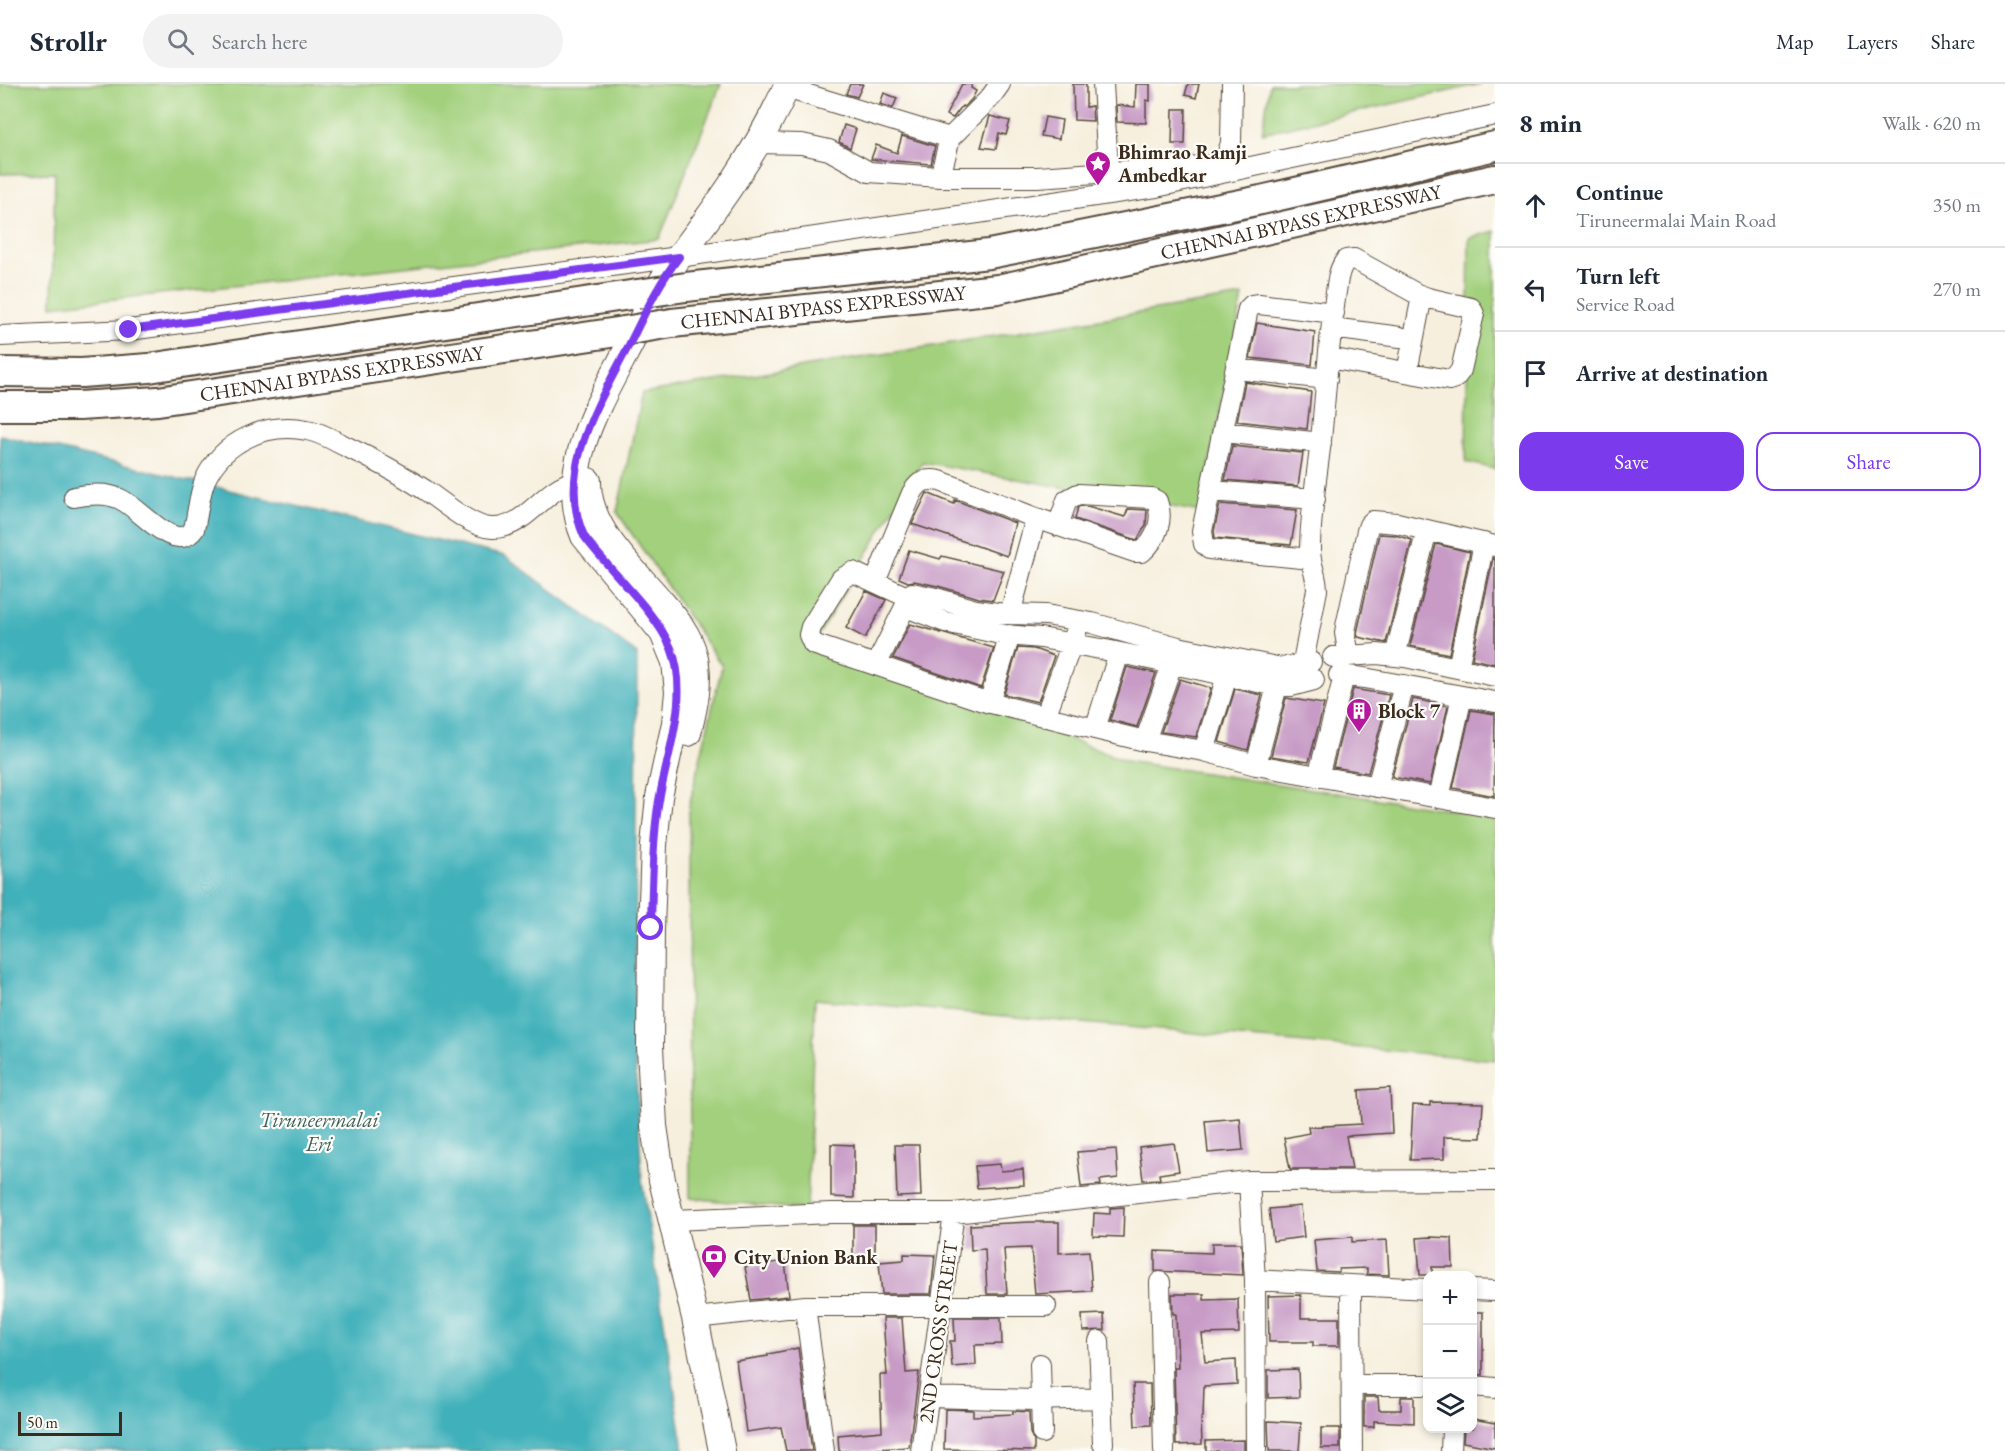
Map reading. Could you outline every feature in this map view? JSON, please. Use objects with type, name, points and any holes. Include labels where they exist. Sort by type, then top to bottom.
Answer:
[{"type":"highway","name":"CHENNAI BYPASS EXPRESSWAY","points":[[0,372],[81,373],[149,368],[686,287],[989,254],[1261,200],[1495,146]]},
{"type":"highway","name":"CHENNAI BYPASS EXPRESSWAY","points":[[0,406],[79,406],[178,399],[672,323],[998,289],[1495,179]]},
{"type":"main road","points":[[722,1451],[673,1220],[664,1116],[666,901],[674,794],[695,700],[696,663],[690,643],[678,622],[601,527],[581,482],[596,434],[659,310],[679,257],[734,181],[758,143],[787,86]]},
{"type":"street","points":[[940,177],[950,138],[990,98],[999,84]]},
{"type":"street","points":[[1103,84],[1109,194]]},
{"type":"street","points":[[758,143],[802,144],[830,150],[869,172],[940,177],[1037,177],[1216,165],[1226,158],[1231,143],[1232,84]]},
{"type":"street","points":[[787,86],[950,138]]},
{"type":"street","points":[[0,336],[129,330],[679,257],[1109,194],[1156,187],[1495,115]]},
{"type":"street","points":[[1329,358],[1449,380],[1455,378],[1461,370],[1474,314],[1471,308],[1422,296],[1354,259],[1346,260],[1341,266],[1333,320],[1329,358],[1321,443],[1315,499],[1311,558],[1312,569],[1317,579],[1317,590],[1310,668],[1323,685],[1328,684],[1332,682],[1341,666],[1377,654],[1495,676]]},
{"type":"street","points":[[1407,372],[1422,296]]},
{"type":"street","points":[[1311,558],[1209,549],[1204,544],[1202,531],[1248,309],[1252,305],[1259,304],[1400,337]]},
{"type":"street","points":[[1236,369],[1327,379]]},
{"type":"street","points":[[74,497],[100,494],[120,499],[142,513],[161,530],[177,538],[184,538],[194,529],[205,480],[214,464],[230,447],[253,434],[285,428],[309,430],[362,453],[474,522],[492,528],[514,522],[564,485],[581,482]]},
{"type":"street","points":[[1222,432],[1321,443]]},
{"type":"street","points":[[875,582],[912,493],[923,481],[932,479],[940,481],[1036,518],[1058,526],[1135,552],[1142,552],[1154,540],[1161,516],[1157,501],[1151,498],[1078,494],[1067,500],[1058,526]]},
{"type":"street","points":[[1210,491],[1315,499]]},
{"type":"street","points":[[1010,614],[1036,518]]},
{"type":"street","points":[[1318,777],[1341,666],[1345,633],[1369,525],[1373,521],[1381,520],[1489,545],[1458,668]]},
{"type":"street","points":[[1395,656],[1427,530]]},
{"type":"street","points":[[1280,677],[1175,656],[1119,653],[945,622],[910,609],[907,600],[853,572],[841,579],[811,627],[809,635],[813,644],[989,703],[1145,741],[1204,751],[1256,765],[1495,808]]},
{"type":"street","points":[[876,665],[912,593],[976,610],[1046,615],[1080,621],[1227,676],[1280,677],[1310,668],[1315,658],[1324,654],[1341,666],[1404,685],[1495,702]]},
{"type":"street","points":[[1045,717],[1080,621]]},
{"type":"street","points":[[989,703],[1010,635]]},
{"type":"street","points":[[1095,729],[1119,653]]},
{"type":"street","points":[[1145,741],[1175,656]]},
{"type":"street","points":[[1204,751],[1227,676]]},
{"type":"street","points":[[1256,765],[1280,677]]},
{"type":"street","points":[[1377,787],[1404,685]]},
{"type":"street","points":[[1439,798],[1462,696]]},
{"type":"street","points":[[673,1220],[831,1213],[954,1213],[1249,1181],[1495,1180]]},
{"type":"street","points":[[1249,1181],[1255,1280],[1256,1451]]},
{"type":"street","name":"2ND CROSS STREET","points":[[921,1451],[954,1213]]},
{"type":"street","points":[[1255,1280],[1423,1289]]},
{"type":"street","points":[[1160,1282],[1164,1451]]},
{"type":"street","points":[[1351,1286],[1352,1451]]},
{"type":"street","points":[[1477,1290],[1495,1291]]},
{"type":"street","points":[[695,1318],[805,1306],[1046,1306]]},
{"type":"street","points":[[805,1306],[824,1451]]},
{"type":"street","points":[[1099,1341],[1103,1444]]},
{"type":"street","points":[[1040,1365],[1038,1400],[1042,1433]]},
{"type":"street","points":[[1352,1385],[1423,1385]]},
{"type":"street","points":[[1477,1386],[1495,1388]]},
{"type":"street","points":[[929,1397],[1038,1400],[1101,1398]]},
{"type":"street","points":[[1451,1451],[1452,1433]]},
{"type":"green space","points":[[0,84],[721,84],[659,239],[52,306],[55,173],[0,174]]},
{"type":"green space","points":[[1270,84],[1481,84],[1262,133]]},
{"type":"green space","points":[[1495,231],[1495,469],[1466,462],[1469,238]]},
{"type":"green space","points":[[1243,296],[1200,512],[922,462],[816,639],[1126,761],[1495,817],[1495,1060],[815,999],[807,1210],[690,1198],[689,806],[722,666],[617,512],[642,393]]},
{"type":"water","name":"Tiruneermalai Eri","points":[[0,435],[505,556],[637,654],[635,1056],[642,1180],[684,1451],[0,1451]]},
{"type":"building","points":[[850,84],[863,84],[857,97],[846,94]]},
{"type":"building","points":[[962,84],[972,84],[971,88],[976,91],[972,99],[964,107],[962,106],[953,118],[946,115]]},
{"type":"building","points":[[1073,84],[1086,84],[1086,107],[1092,106],[1093,121],[1074,120]]},
{"type":"building","points":[[1136,84],[1150,84],[1150,101],[1146,100],[1146,123],[1117,122],[1116,105],[1135,107]]},
{"type":"building","points":[[1188,84],[1199,84],[1196,98],[1185,95]]},
{"type":"building","points":[[884,93],[897,98],[893,108],[880,104]]},
{"type":"building","points":[[1173,109],[1186,109],[1185,144],[1172,144]]},
{"type":"building","points":[[990,116],[1010,121],[1006,135],[999,133],[996,149],[981,147]]},
{"type":"building","points":[[1045,117],[1062,120],[1059,139],[1041,136]]},
{"type":"building","points":[[844,125],[856,129],[850,148],[839,142]]},
{"type":"building","points":[[902,136],[935,146],[931,164],[871,159],[876,145],[897,153]]},
{"type":"building","points":[[1257,323],[1315,332],[1312,365],[1250,358]]},
{"type":"building","points":[[1245,382],[1311,392],[1307,429],[1237,421]]},
{"type":"building","points":[[1232,446],[1303,453],[1298,486],[1225,480]]},
{"type":"building","points":[[927,493],[954,504],[955,500],[1015,523],[1007,556],[912,524]]},
{"type":"building","points":[[1220,504],[1297,510],[1291,545],[1215,538],[1214,531]]},
{"type":"building","points":[[1078,507],[1125,517],[1128,509],[1147,510],[1146,525],[1137,540],[1075,519]]},
{"type":"building","points":[[1379,534],[1395,535],[1412,540],[1386,643],[1358,637],[1357,633]]},
{"type":"building","points":[[1436,544],[1470,552],[1449,654],[1410,646]]},
{"type":"building","points":[[909,550],[940,559],[942,556],[1004,571],[993,600],[938,586],[908,582],[899,578]]},
{"type":"building","points":[[1493,558],[1495,559],[1495,664],[1472,659]]},
{"type":"building","points":[[866,591],[886,600],[865,638],[846,628]]},
{"type":"building","points":[[910,624],[994,648],[981,688],[893,658]]},
{"type":"building","points":[[1018,648],[1034,649],[1054,656],[1038,702],[1004,694]]},
{"type":"building","points":[[1127,667],[1156,673],[1137,727],[1110,720]]},
{"type":"building","points":[[1180,679],[1211,688],[1196,737],[1161,732]]},
{"type":"building","points":[[1235,689],[1262,695],[1248,750],[1219,742]]},
{"type":"building","name":"Block 7","points":[[1353,689],[1389,695],[1368,773],[1333,767]]},
{"type":"building","points":[[1286,698],[1324,704],[1309,762],[1271,756]]},
{"type":"building","points":[[1413,699],[1448,706],[1430,784],[1392,777]]},
{"type":"building","points":[[1471,710],[1495,714],[1494,796],[1453,788]]},
{"type":"building","points":[[1390,1088],[1392,1133],[1346,1136],[1352,1169],[1290,1169],[1284,1138],[1309,1133],[1308,1127],[1361,1124],[1359,1090]]},
{"type":"building","points":[[1430,1102],[1483,1103],[1481,1138],[1444,1137],[1444,1159],[1410,1160],[1413,1105],[1430,1106]]},
{"type":"building","points":[[1240,1118],[1243,1150],[1208,1153],[1205,1121]]},
{"type":"building","points":[[1174,1143],[1179,1171],[1159,1174],[1160,1179],[1143,1180],[1139,1147]]},
{"type":"building","points":[[831,1144],[854,1145],[854,1198],[831,1197]]},
{"type":"building","points":[[895,1145],[919,1145],[921,1196],[897,1197]]},
{"type":"building","points":[[1116,1149],[1118,1178],[1100,1180],[1101,1185],[1081,1187],[1077,1152]]},
{"type":"building","points":[[1000,1164],[1001,1171],[1023,1169],[1024,1185],[977,1188],[975,1166]]},
{"type":"building","points":[[1301,1206],[1304,1237],[1273,1241],[1269,1209]]},
{"type":"building","points":[[1124,1207],[1123,1237],[1093,1236],[1094,1213],[1110,1214],[1110,1208]]},
{"type":"building","points":[[1059,1222],[1059,1253],[1089,1251],[1092,1291],[1035,1294],[1031,1248],[1004,1249],[1007,1294],[987,1294],[985,1249],[971,1250],[970,1225]]},
{"type":"building","points":[[853,1225],[875,1225],[875,1257],[853,1257]]},
{"type":"building","points":[[1352,1237],[1352,1242],[1387,1240],[1389,1275],[1367,1274],[1367,1268],[1339,1269],[1339,1272],[1317,1271],[1314,1240]]},
{"type":"building","points":[[1417,1238],[1452,1238],[1453,1267],[1432,1267],[1432,1271],[1423,1271],[1423,1275],[1420,1275]]},
{"type":"building","points":[[1212,1243],[1241,1243],[1243,1275],[1155,1271],[1155,1251],[1212,1253]]},
{"type":"building","points":[[904,1254],[935,1255],[931,1294],[882,1294],[879,1262],[904,1260]]},
{"type":"building","points":[[785,1261],[789,1296],[751,1300],[745,1267]]},
{"type":"building","points":[[1172,1294],[1204,1294],[1204,1300],[1238,1299],[1239,1333],[1202,1334],[1205,1362],[1236,1360],[1237,1384],[1204,1386],[1203,1417],[1201,1418],[1202,1444],[1176,1445],[1174,1368],[1178,1368],[1176,1314],[1173,1314]]},
{"type":"building","points":[[1301,1295],[1301,1318],[1339,1318],[1339,1346],[1313,1346],[1313,1342],[1269,1342],[1268,1296]]},
{"type":"building","points":[[1477,1312],[1483,1312],[1483,1375],[1477,1374]]},
{"type":"building","points":[[1104,1314],[1105,1330],[1083,1331],[1082,1315]]},
{"type":"building","points":[[883,1318],[902,1318],[906,1373],[919,1372],[909,1447],[877,1449],[877,1451],[839,1451],[838,1435],[882,1431],[880,1375],[887,1375]]},
{"type":"building","points":[[954,1318],[1001,1318],[1002,1344],[975,1345],[976,1365],[952,1367],[950,1341],[955,1341]]},
{"type":"building","points":[[798,1348],[812,1451],[786,1451],[781,1427],[746,1432],[736,1361]]},
{"type":"building","points":[[1298,1369],[1299,1397],[1268,1398],[1268,1370]]},
{"type":"building","points":[[1133,1384],[1150,1384],[1151,1425],[1135,1426]]},
{"type":"building","points":[[1364,1397],[1378,1397],[1379,1410],[1401,1410],[1401,1397],[1414,1397],[1414,1423],[1374,1421],[1374,1427],[1364,1427]]},
{"type":"building","points":[[945,1409],[973,1410],[973,1416],[1013,1414],[1013,1411],[1029,1412],[1034,1451],[944,1449]]},
{"type":"building","points":[[1477,1420],[1495,1423],[1495,1448],[1463,1442],[1464,1433],[1477,1433]]},
{"type":"building","points":[[1268,1421],[1301,1423],[1299,1451],[1269,1451]]},
{"type":"building","points":[[1321,1428],[1340,1428],[1340,1448],[1321,1448]]},
{"type":"building","points":[[1244,1440],[1244,1451],[1206,1451],[1206,1441]]},
{"type":"place","name":"Bhimrao Ramji Ambedkar","points":[[1098,187]]},
{"type":"place","name":"Block 7","points":[[1359,734]]},
{"type":"place","name":"City Union Bank","points":[[714,1280]]},
{"type":"route","points":[[129,330],[679,257],[647,309],[594,413],[579,459],[574,496],[578,523],[584,536],[663,633],[671,648],[678,677],[675,723],[657,816],[651,928]]}]
